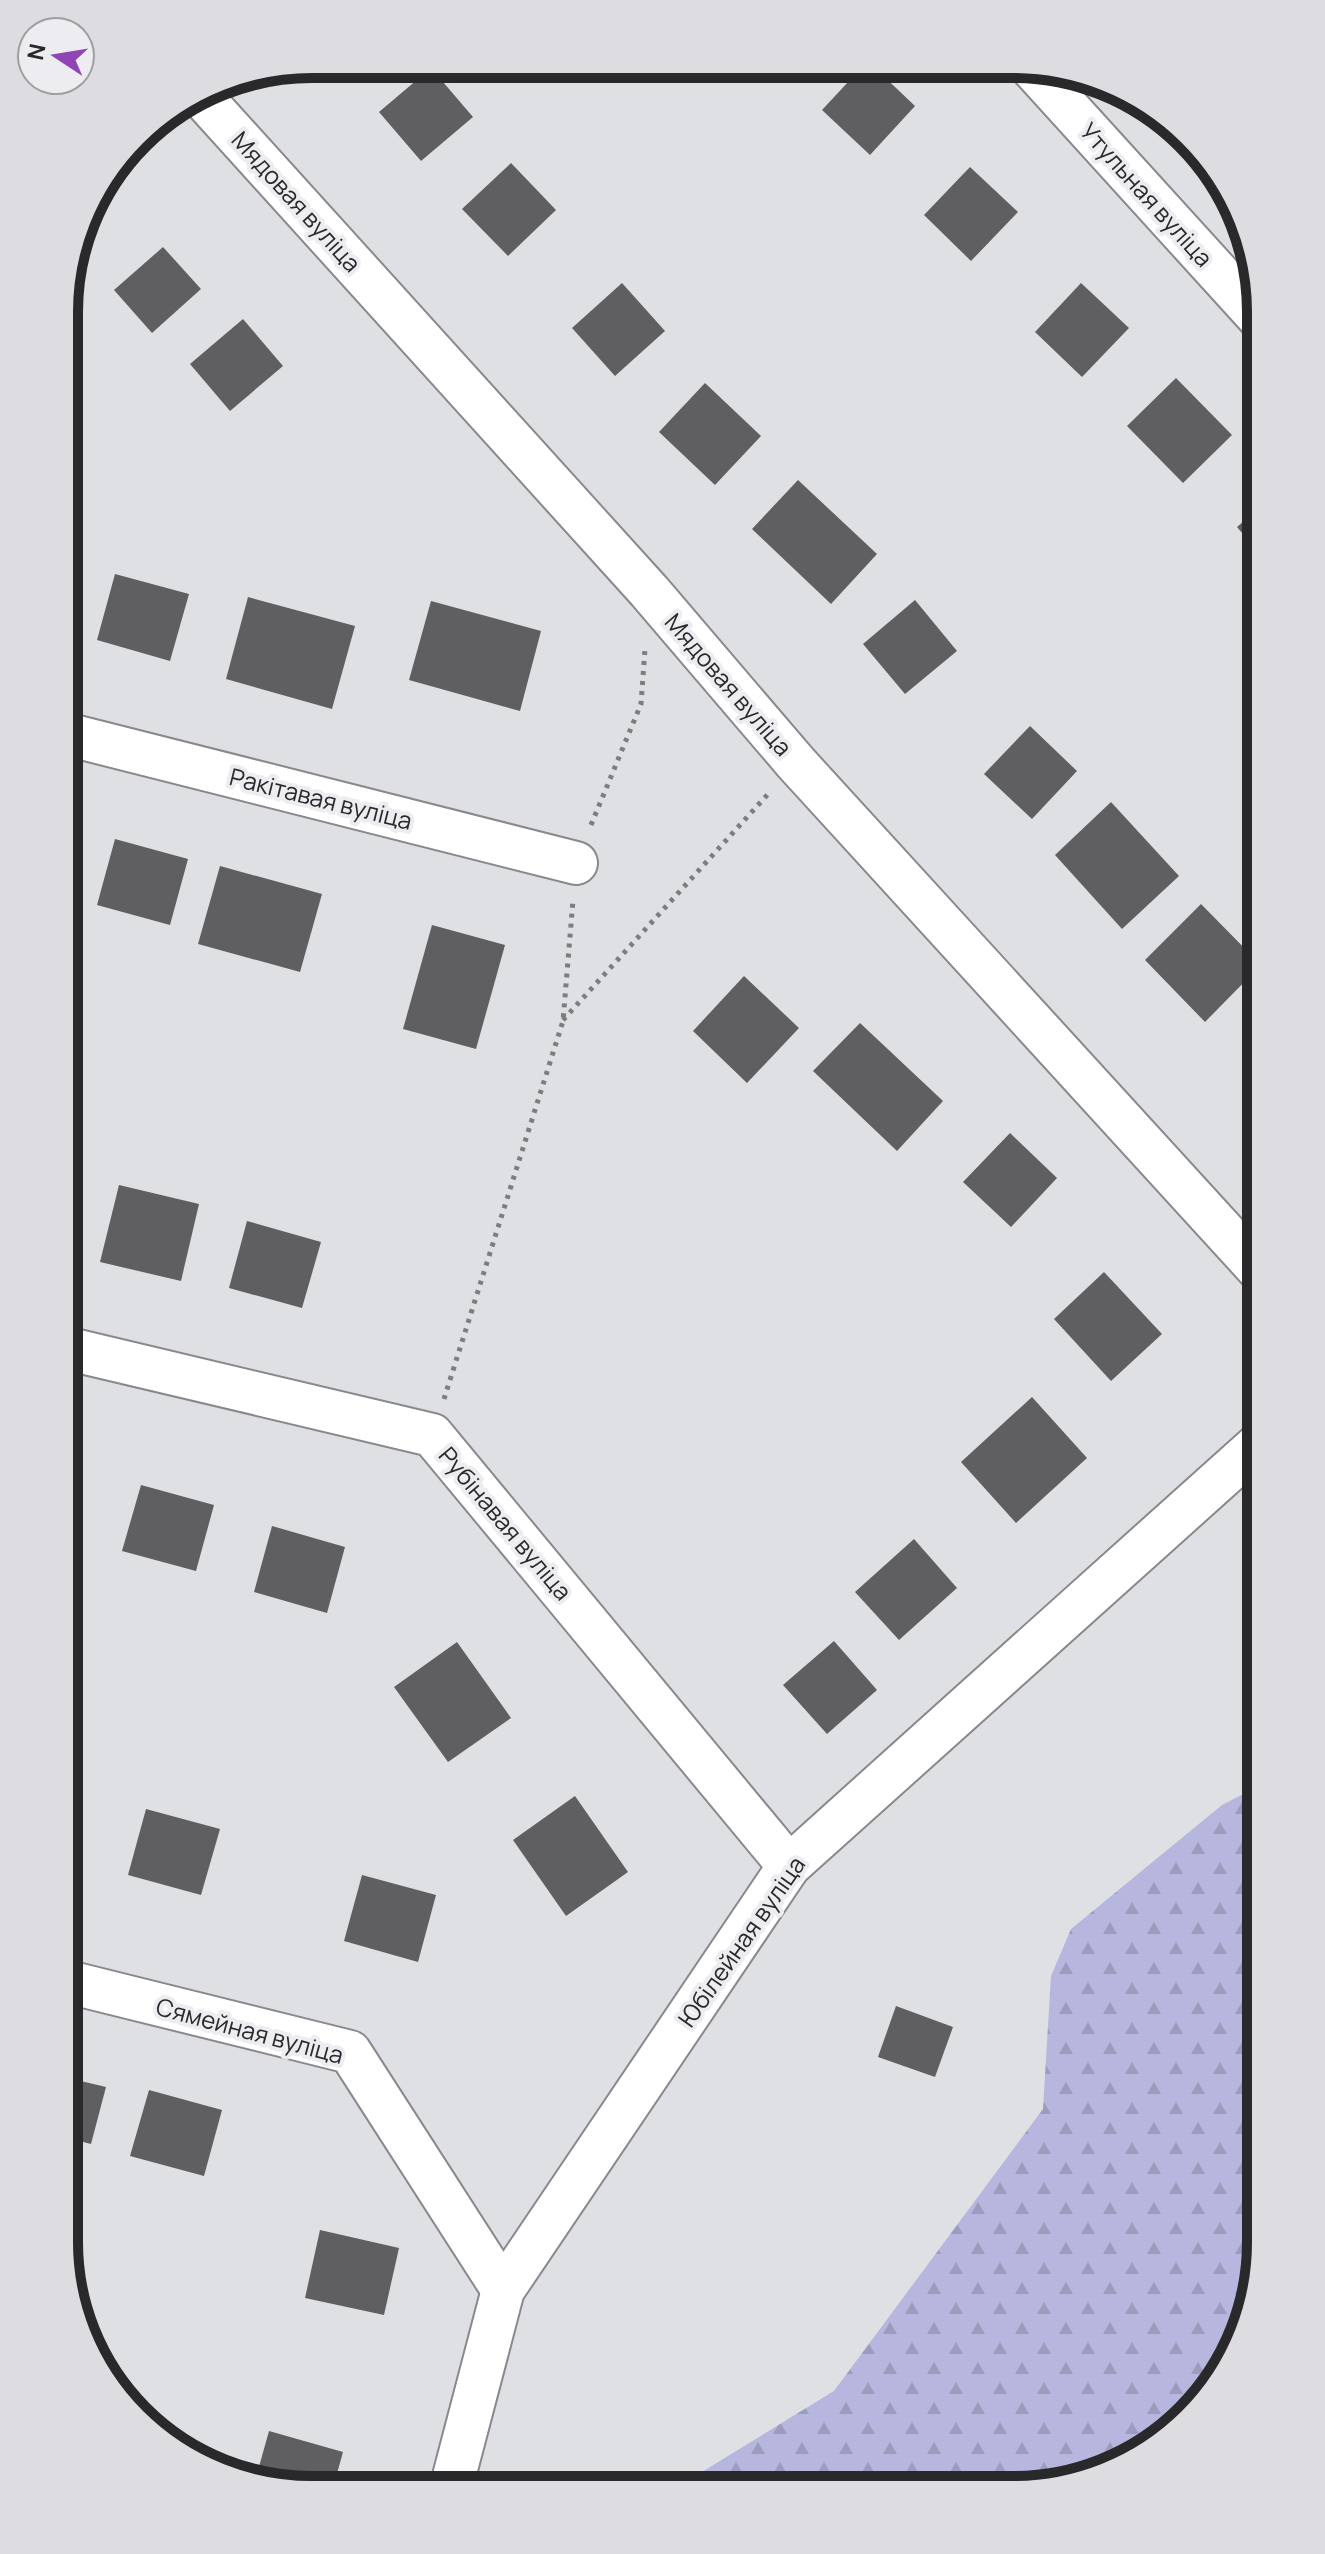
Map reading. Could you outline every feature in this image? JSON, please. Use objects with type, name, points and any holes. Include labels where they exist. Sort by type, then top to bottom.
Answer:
[{"type":"street","name":"Утульная вуліца","points":[[1043,80],[1246,304]]},
{"type":"street","name":"Мядовая вуліца","points":[[207,103],[649,591],[796,763],[1247,1256]]},
{"type":"street","name":"Ракітавая вуліца","points":[[78,737],[576,863]]},
{"type":"street","name":"Рубінавая вуліца","points":[[78,1351],[432,1435],[789,1866]]},
{"type":"street","name":"Юбілейная вуліца","points":[[454,2476],[503,2290],[789,1866],[1246,1455]]},
{"type":"street","name":"Сямейная вуліца","points":[[78,1984],[350,2052],[503,2290]]},
{"type":"path","points":[[432,1435],[563,1021],[576,863],[641,704],[649,591]]},
{"type":"path","points":[[563,1021],[796,763]]},
{"type":"green space","points":[[1246,1793],[1246,2257],[1243,2288],[1235,2317],[1216,2359],[1199,2385],[1156,2428],[1130,2445],[1088,2464],[1059,2472],[1013,2476],[695,2476],[834,2391],[1043,2109],[1051,1976],[1071,1929],[1222,1805]]},
{"type":"building","points":[[852,78],[886,78],[915,106],[870,155],[822,110]]},
{"type":"building","points":[[418,79],[440,79],[473,117],[421,161],[379,112]]},
{"type":"building","points":[[511,163],[556,210],[508,256],[462,209]]},
{"type":"building","points":[[970,167],[1018,212],[971,261],[924,215]]},
{"type":"building","points":[[163,247],[201,289],[152,333],[114,290]]},
{"type":"building","points":[[622,283],[665,331],[615,376],[572,328]]},
{"type":"building","points":[[1081,283],[1129,328],[1082,377],[1035,332]]},
{"type":"building","points":[[243,319],[283,366],[230,411],[190,364]]},
{"type":"building","points":[[1176,378],[1232,435],[1183,483],[1127,426]]},
{"type":"building","points":[[705,383],[761,436],[715,485],[659,432]]},
{"type":"building","points":[[798,480],[877,554],[831,604],[752,529]]},
{"type":"building","points":[[1247,518],[1247,539],[1237,527]]},
{"type":"building","points":[[115,574],[189,594],[170,661],[97,640]]},
{"type":"building","points":[[248,597],[355,626],[332,709],[226,679]]},
{"type":"building","points":[[915,600],[957,651],[905,694],[863,644]]},
{"type":"building","points":[[431,601],[541,631],[520,711],[409,680]]},
{"type":"building","points":[[1030,726],[1077,771],[1032,819],[984,774]]},
{"type":"building","points":[[1111,802],[1179,876],[1122,929],[1055,855]]},
{"type":"building","points":[[115,839],[188,859],[170,925],[97,905]]},
{"type":"building","points":[[220,866],[322,894],[300,972],[198,944]]},
{"type":"building","points":[[1201,904],[1247,950],[1247,980],[1205,1022],[1145,960]]},
{"type":"building","points":[[432,925],[505,945],[476,1049],[403,1029]]},
{"type":"building","points":[[744,976],[799,1028],[747,1083],[693,1031]]},
{"type":"building","points":[[860,1023],[943,1101],[897,1151],[813,1071]]},
{"type":"building","points":[[1010,1133],[1057,1178],[1011,1227],[963,1182]]},
{"type":"building","points":[[119,1185],[199,1204],[181,1281],[100,1262]]},
{"type":"building","points":[[247,1221],[321,1242],[302,1308],[229,1288]]},
{"type":"building","points":[[1104,1272],[1162,1334],[1111,1381],[1054,1319]]},
{"type":"building","points":[[1032,1397],[1087,1458],[1016,1523],[961,1462]]},
{"type":"building","points":[[141,1485],[214,1505],[196,1571],[122,1551]]},
{"type":"building","points":[[272,1526],[345,1547],[327,1613],[254,1592]]},
{"type":"building","points":[[914,1539],[957,1588],[899,1640],[855,1592]]},
{"type":"building","points":[[834,1641],[877,1690],[827,1734],[783,1685]]},
{"type":"building","points":[[457,1642],[511,1718],[448,1762],[394,1687]]},
{"type":"building","points":[[575,1796],[628,1872],[566,1916],[513,1840]]},
{"type":"building","points":[[146,1809],[220,1829],[201,1895],[128,1875]]},
{"type":"building","points":[[362,1875],[436,1895],[418,1962],[344,1941]]},
{"type":"building","points":[[896,2006],[953,2027],[935,2077],[878,2057]]},
{"type":"building","points":[[78,2080],[106,2087],[91,2144],[78,2141]]},
{"type":"building","points":[[149,2090],[222,2110],[204,2176],[130,2156]]},
{"type":"building","points":[[320,2230],[399,2248],[384,2315],[305,2298]]},
{"type":"building","points":[[269,2431],[343,2452],[336,2476],[281,2474],[258,2469]]}]
